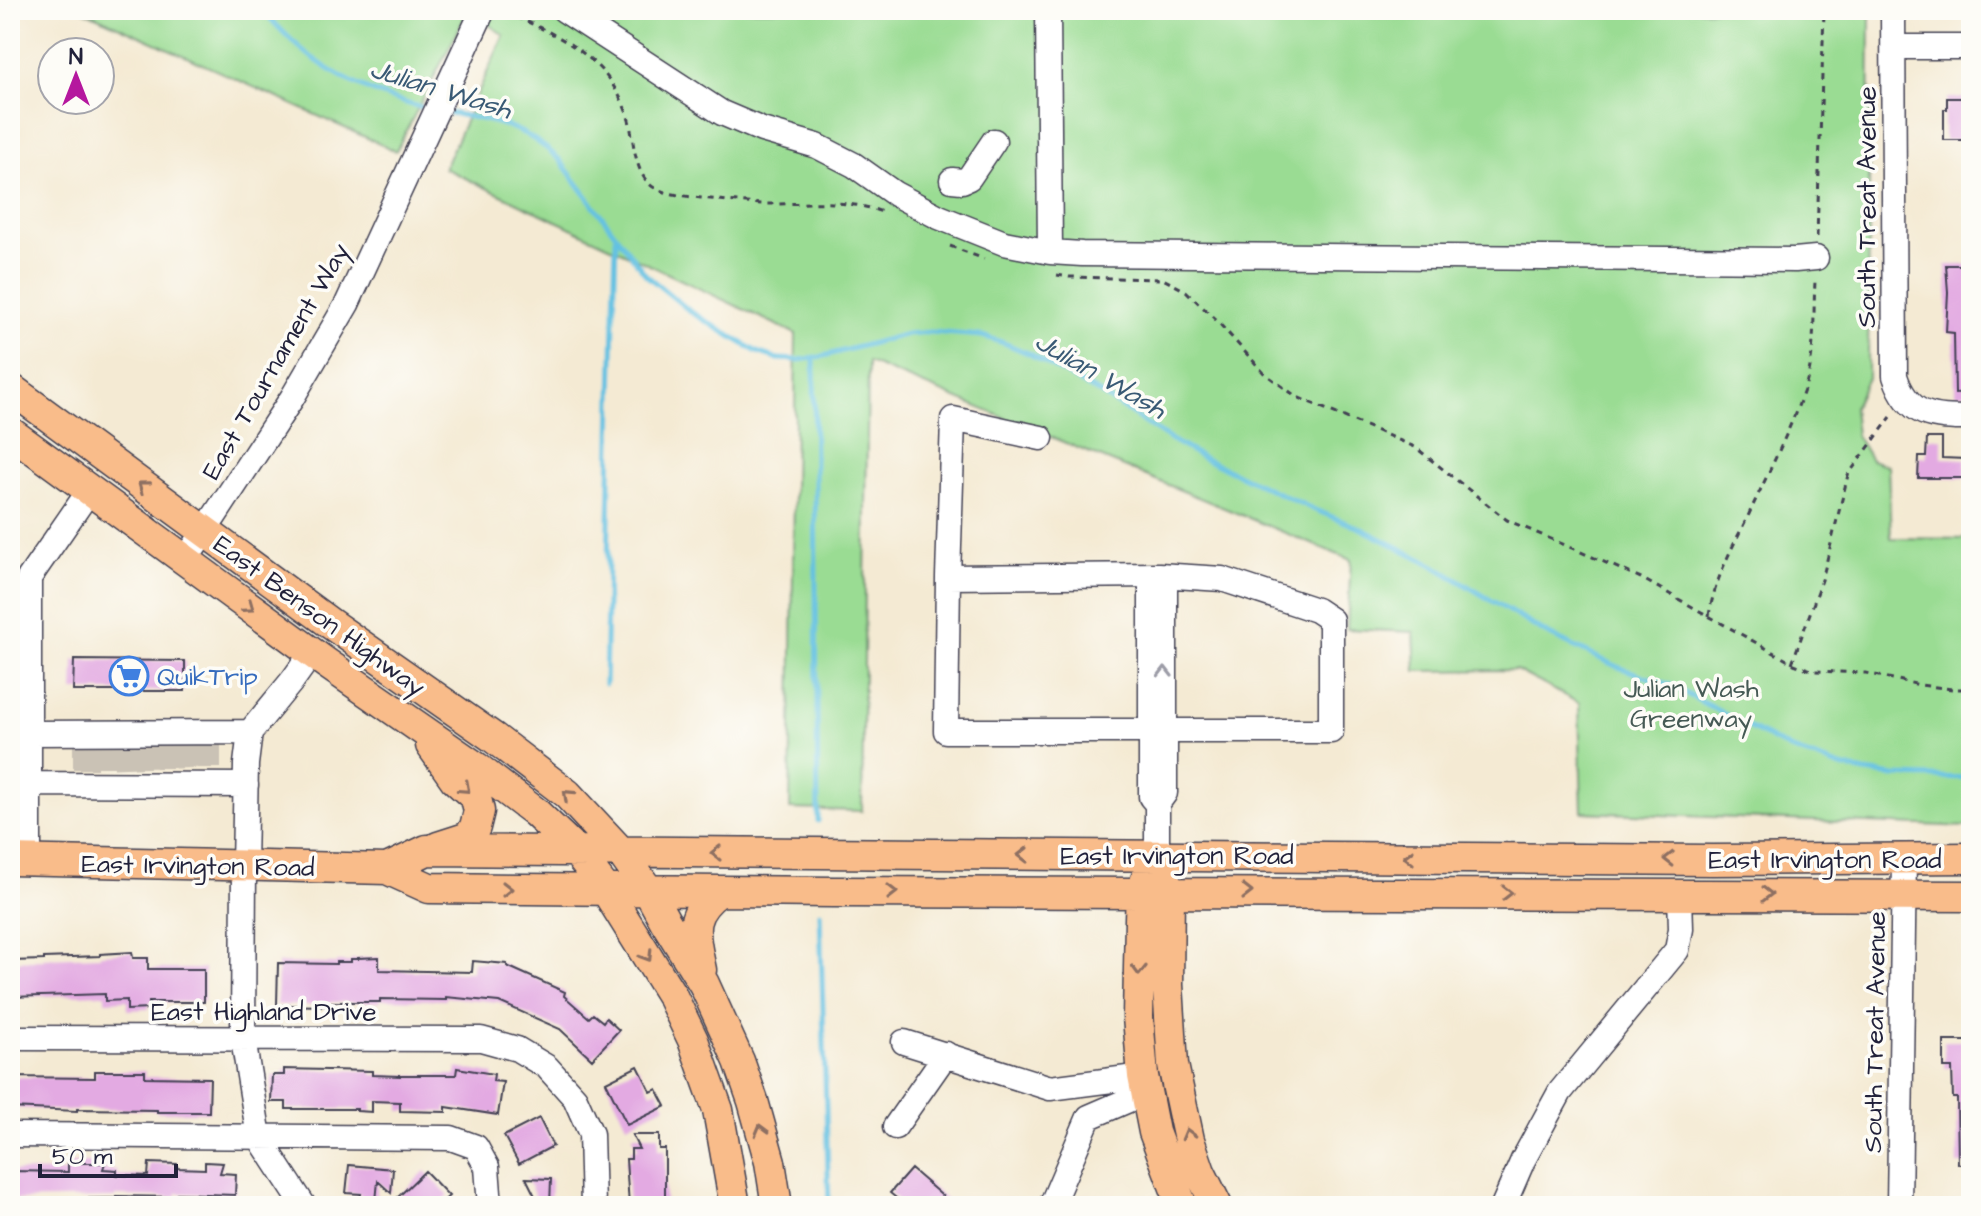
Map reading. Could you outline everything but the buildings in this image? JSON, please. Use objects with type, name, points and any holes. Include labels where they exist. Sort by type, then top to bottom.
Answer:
[{"type":"main road","name":"East Benson Highway","points":[[10,388],[567,794],[621,852],[648,890],[704,984]]},
{"type":"main road","name":"East Benson Highway","points":[[10,432],[312,653],[476,767],[535,812],[576,851],[606,890],[672,996],[693,1040],[718,1110],[735,1206]]},
{"type":"main road","points":[[418,727],[455,779],[476,798],[479,811],[469,837],[427,850]]},
{"type":"main road","name":"East Irvington Road","points":[[387,869],[427,850],[1713,860],[1971,858]]},
{"type":"main road","points":[[1157,855],[1138,1017],[1154,1132],[1182,1206]]},
{"type":"main road","name":"East Irvington Road","points":[[20,861],[387,869],[429,888],[1971,896]]},
{"type":"main road","points":[[719,891],[705,902],[698,913],[694,936],[704,984],[739,1061],[753,1101],[770,1162],[777,1206]]},
{"type":"main road","points":[[1155,892],[1168,985],[1173,1065],[1189,1140],[1217,1206]]},
{"type":"street","name":"East Tournament Way","points":[[185,561],[292,398],[347,304],[483,10]]},
{"type":"street","points":[[564,10],[722,113],[762,130],[817,146],[939,217],[1052,264],[1082,254],[1816,258]]},
{"type":"street","points":[[1048,10],[1052,264]]},
{"type":"street","name":"South Treat Avenue","points":[[1893,10],[1894,369],[1899,409]]},
{"type":"street","points":[[1894,47],[1971,47]]},
{"type":"street","points":[[952,180],[969,178],[994,141]]},
{"type":"street","points":[[1899,409],[1940,418],[1971,418]]},
{"type":"street","points":[[948,577],[1159,575],[1222,579],[1316,610],[1331,620],[1331,731],[946,731],[948,577],[953,419],[1041,438]]},
{"type":"street","points":[[20,861],[29,784],[29,578],[89,491]]},
{"type":"street","points":[[1157,855],[1157,804],[1151,797],[1158,730],[1151,588],[1159,575]]},
{"type":"street","points":[[304,1206],[259,1137],[243,1039],[244,866],[250,732],[312,653]]},
{"type":"street","points":[[29,784],[250,732]]},
{"type":"street","points":[[29,733],[146,758],[246,785]]},
{"type":"street","name":"South Treat Avenue","points":[[1899,1206],[1904,858]]},
{"type":"street","points":[[1503,1206],[1523,1160],[1560,1092],[1677,950],[1681,929],[1680,894]]},
{"type":"street","name":"East Highland Drive","points":[[10,1038],[481,1039],[517,1049],[547,1067],[575,1098],[591,1134],[593,1206]]},
{"type":"street","points":[[904,1042],[1050,1088],[1145,1084]]},
{"type":"street","points":[[895,1127],[946,1054]]},
{"type":"street","points":[[1051,1206],[1089,1117],[1145,1084]]},
{"type":"street","points":[[10,1135],[451,1138],[476,1147],[487,1167],[490,1206]]},
{"type":"path","points":[[501,10],[546,30],[582,51],[607,77],[628,116],[642,174],[652,186],[670,193],[761,204],[830,202],[863,205],[888,214]]},
{"type":"path","points":[[1709,616],[1712,597],[1778,453],[1811,366],[1824,10]]},
{"type":"path","points":[[949,246],[990,261]]},
{"type":"path","points":[[1052,264],[1069,277],[1163,279],[1186,291],[1264,373],[1297,397],[1415,447],[1507,520],[1641,578],[1792,663],[1814,671],[1866,673],[1920,685],[1971,689]]},
{"type":"path","points":[[1792,663],[1822,580],[1848,475],[1899,409]]},
{"type":"green space","name":"Julian Wash Greenway","points":[[82,10],[1870,10],[1868,378],[1853,408],[1856,435],[1871,460],[1888,466],[1891,538],[1971,539],[1971,827],[1582,812],[1579,703],[1516,670],[1416,671],[1414,632],[1347,629],[1351,560],[868,362],[862,811],[790,809],[796,334],[444,168],[504,35],[468,11],[396,151]]},
{"type":"waterway","name":"Julian Wash","points":[[262,10],[293,42],[327,68],[376,93],[428,109]]},
{"type":"waterway","name":"Julian Wash","points":[[445,112],[506,126],[545,147],[559,159],[646,275],[691,312],[757,352],[778,359],[799,360],[907,334],[931,332],[982,336],[1004,343],[1030,354],[1104,396],[1205,459],[1360,528],[1433,565],[1547,634],[1618,667],[1668,684],[1790,749],[1865,772],[1971,778]]},
{"type":"waterway","points":[[605,684],[616,237]]},
{"type":"waterway","points":[[814,358],[818,821]]},
{"type":"waterway","points":[[820,912],[829,1206]]},
{"type":"tunnel","points":[[105,743],[105,770]]},
{"type":"tunnel","points":[[85,744],[85,769]]},
{"type":"tunnel","points":[[125,744],[126,770]]},
{"type":"tunnel","points":[[145,744],[146,769]]},
{"type":"tunnel","points":[[167,744],[167,769]]},
{"type":"tunnel","points":[[186,744],[187,770]]},
{"type":"tunnel","points":[[209,744],[209,770]]},
{"type":"place","name":"QuikTrip","points":[[129,676]]}]
